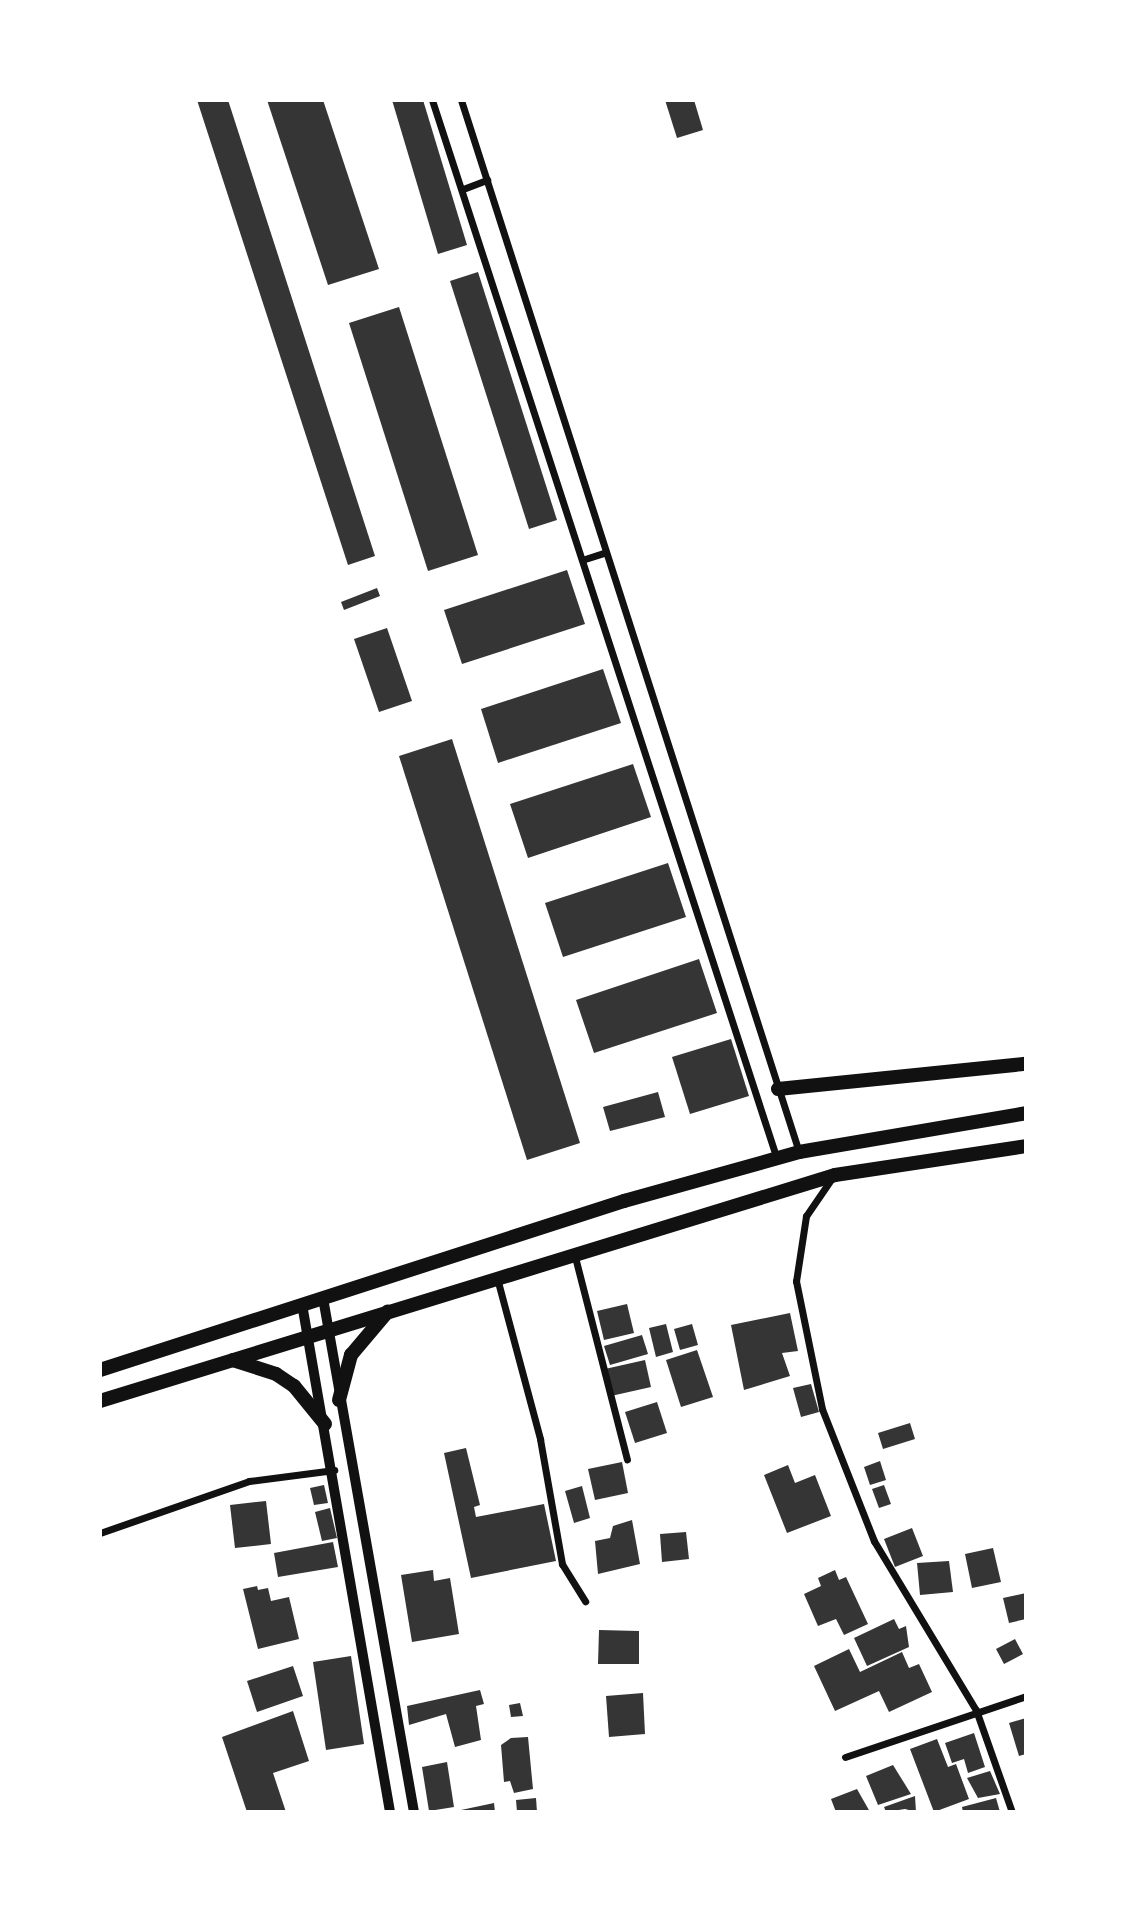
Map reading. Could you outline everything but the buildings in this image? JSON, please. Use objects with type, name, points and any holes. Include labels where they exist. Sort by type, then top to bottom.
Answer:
[{"type":"highway","points":[[778,1089],[1026,1064]]},
{"type":"highway","points":[[100,1370],[624,1201],[799,1152],[1026,1113]]},
{"type":"highway","points":[[100,1401],[574,1252],[835,1175],[1026,1146]]},
{"type":"highway","points":[[339,1400],[351,1355],[389,1310]]},
{"type":"highway","points":[[233,1360],[276,1374],[294,1386],[325,1424]]},
{"type":"main road","points":[[323,1298],[414,1812]]},
{"type":"main road","points":[[302,1304],[334,1470],[390,1812]]},
{"type":"street","points":[[432,100],[584,559],[777,1159]]},
{"type":"street","points":[[461,100],[604,553],[799,1152]]},
{"type":"street","points":[[463,189],[487,180]]},
{"type":"street","points":[[584,559],[604,553]]},
{"type":"street","points":[[835,1175],[807,1216],[796,1281],[819,1396],[874,1541],[976,1710],[1012,1812]]},
{"type":"street","points":[[574,1252],[627,1459]]},
{"type":"street","points":[[496,1278],[540,1439],[562,1564],[585,1601]]},
{"type":"street","points":[[100,1533],[249,1481],[334,1470]]},
{"type":"street","points":[[845,1757],[976,1710],[1026,1696]]}]
